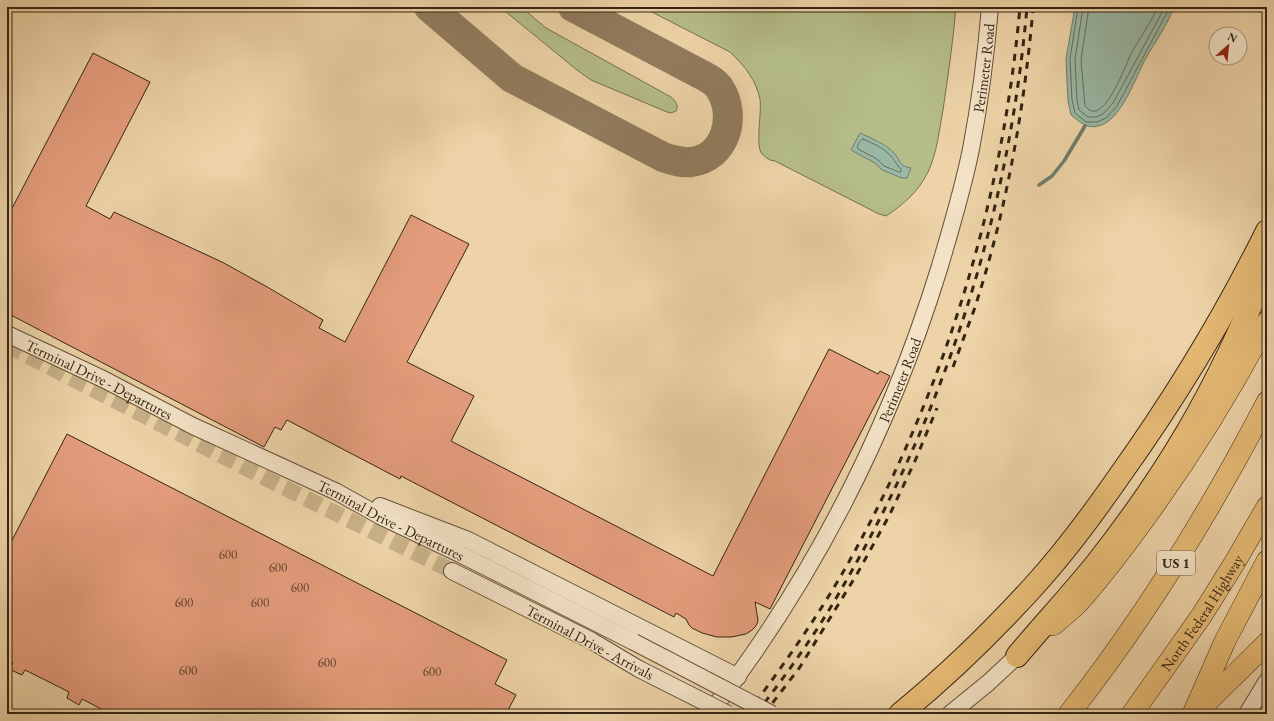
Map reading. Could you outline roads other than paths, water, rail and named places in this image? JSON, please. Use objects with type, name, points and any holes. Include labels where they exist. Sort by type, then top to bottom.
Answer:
[{"type":"highway","points":[[900,714],[977,646],[1008,614],[1034,586],[1084,524],[1134,456],[1182,384],[1226,309],[1267,231]]},
{"type":"highway","points":[[1017,656],[1120,533],[1166,466],[1207,397],[1267,269]]},
{"type":"main road","points":[[1017,656],[1077,605],[1130,539],[1177,472],[1217,410],[1267,322]]},
{"type":"main road","name":"US 1","points":[[1069,714],[1117,649],[1179,558],[1225,481],[1267,402]]},
{"type":"main road","name":"North Federal Highway","points":[[1132,714],[1202,615],[1267,507]]},
{"type":"main road","points":[[1194,714],[1202,691],[1225,641],[1267,560]]},
{"type":"main road","points":[[1194,714],[1267,643]]},
{"type":"street","name":"Perimeter Road","points":[[709,714],[757,649],[799,584],[838,516],[868,457],[895,392],[933,287],[964,180],[971,150],[980,93],[990,7]]},
{"type":"street","name":"Terminal Drive - Departures","points":[[7,334],[103,379],[193,426],[337,492],[380,516],[474,561],[772,714]]},
{"type":"street","points":[[337,492],[386,508],[468,540],[738,676]]},
{"type":"street","name":"Terminal Drive - Arrivals","points":[[452,571],[592,641],[639,669],[728,714]]},
{"type":"street","points":[[950,714],[988,683],[1017,656]]},
{"type":"street","points":[[1247,714],[1267,681]]},
{"type":"water","points":[[1075,7],[1174,7],[1165,27],[1146,58],[1121,107],[1106,123],[1094,127],[1087,126],[1071,115],[1068,101],[1066,59]]},
{"type":"water","points":[[860,133],[878,141],[890,149],[904,166],[911,168],[907,178],[902,178],[882,170],[875,163],[851,150]]},
{"type":"waterway","points":[[1039,185],[1052,176],[1064,161],[1085,126]]},
{"type":"tunnel","points":[[7,345],[275,483],[452,571]]},
{"type":"railway","points":[[747,714],[799,642],[846,567],[881,501],[912,434],[939,366],[963,296],[983,226],[999,154],[1011,81],[1020,7]]},
{"type":"railway","points":[[756,714],[794,663],[821,623],[869,540],[905,468],[936,394],[963,320],[986,244],[1004,166],[1018,87],[1027,7]]},
{"type":"railway","points":[[953,367],[974,310],[1004,199],[1019,123],[1033,9]]},
{"type":"railway","points":[[764,714],[800,667],[857,574],[889,516],[915,461],[937,408]]}]
